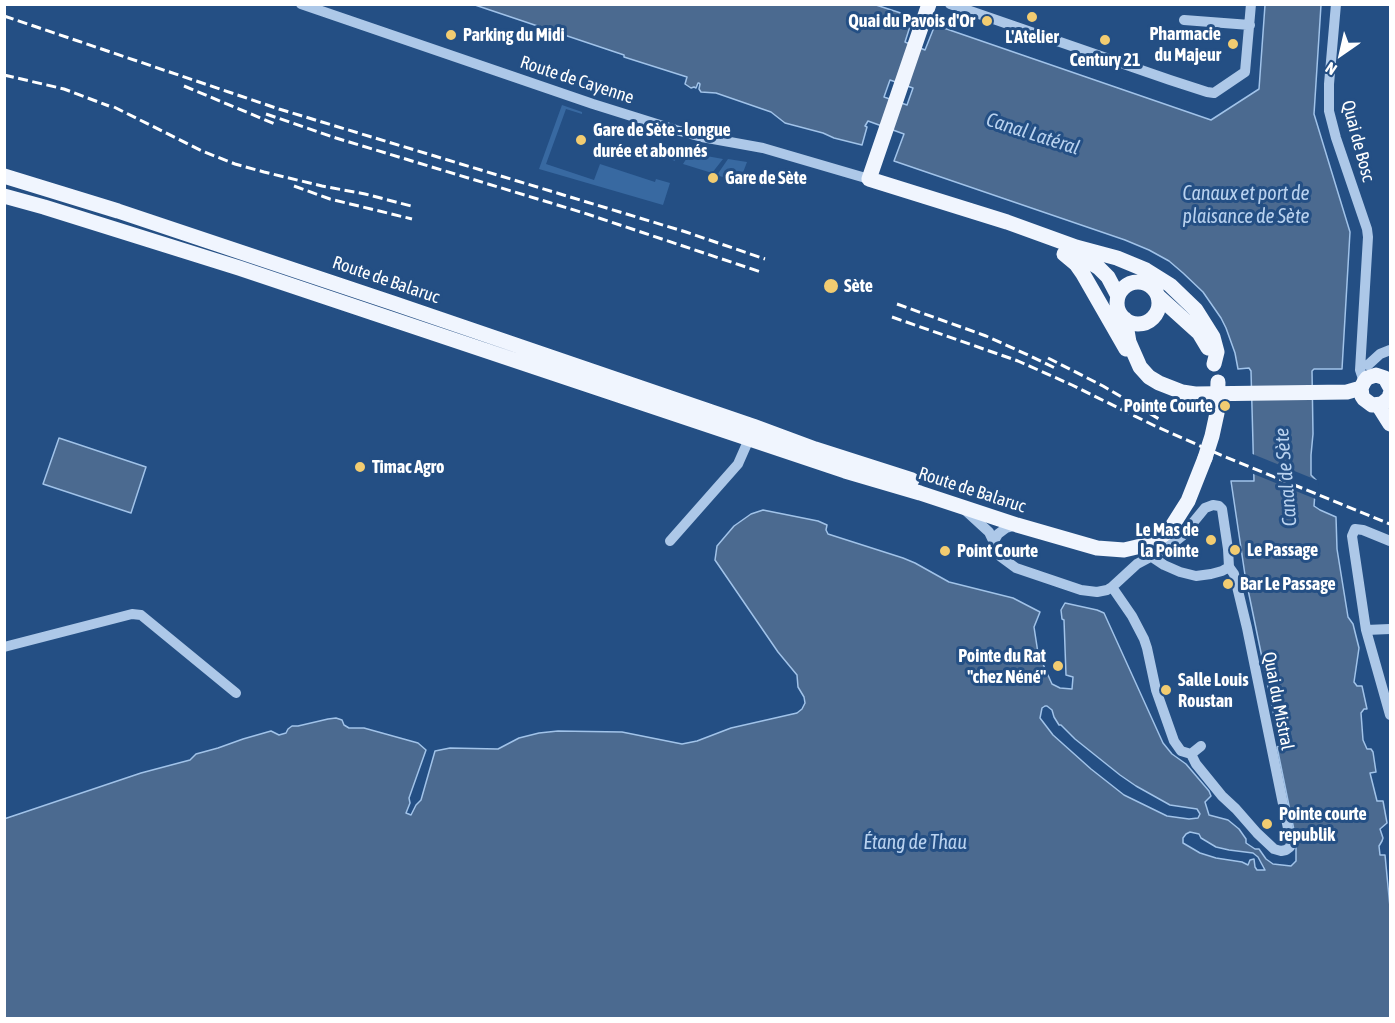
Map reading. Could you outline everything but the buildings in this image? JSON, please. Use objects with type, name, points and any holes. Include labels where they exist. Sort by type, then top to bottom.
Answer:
[{"type":"main road","points":[[929,4],[869,179],[1076,247],[1117,258],[1146,270],[1170,285],[1196,310],[1213,337],[1217,352],[1215,364]]},
{"type":"main road","name":"Route de Balaruc","points":[[4,176],[118,211],[393,303],[751,432],[845,471],[961,507],[999,514],[1017,525],[1097,548],[1124,550],[1142,546],[1169,531],[1188,501],[1205,458],[1217,413],[1218,382],[1215,364]]},
{"type":"main road","name":"Route de Balaruc","points":[[4,196],[239,268],[751,432],[814,449],[999,514],[1089,539],[1114,541],[1133,538],[1149,533],[1176,518]]},
{"type":"main road","points":[[938,200],[946,208],[1068,249],[1099,268],[1108,277],[1118,296],[1118,309],[1125,319],[1129,342],[1140,367],[1149,377],[1175,390],[1195,394],[1250,392],[1359,384],[1384,378],[1390,387]]},
{"type":"main road","points":[[1051,243],[1076,264],[1127,350],[1134,355]]},
{"type":"main road","points":[[1076,247],[1132,283]]},
{"type":"main road","points":[[1118,296],[1124,287],[1132,283],[1148,284],[1199,333],[1215,364]]},
{"type":"main road","points":[[1134,355],[1138,338],[1159,304],[1158,296]]},
{"type":"main road","points":[[1125,319],[1135,323],[1171,318],[1188,323]]},
{"type":"main road","points":[[1359,384],[1370,404],[1378,405],[1386,402],[1390,394]]},
{"type":"main road","points":[[1378,405],[1390,424]]},
{"type":"street","name":"Route de Cayenne","points":[[301,4],[676,130],[763,148],[869,179]]},
{"type":"street","points":[[950,4],[1214,93],[1245,72],[1252,6]]},
{"type":"street","name":"Quai de Bosc","points":[[1335,6],[1329,111],[1368,237],[1359,384]]},
{"type":"street","points":[[1184,20],[1250,25]]},
{"type":"street","points":[[1359,384],[1380,354],[1390,350]]},
{"type":"street","points":[[1359,384],[1361,355]]},
{"type":"street","points":[[670,541],[738,464],[751,432]]},
{"type":"street","name":"Quai du Mistral","points":[[1152,557],[1182,536],[1205,508],[1213,505],[1222,509],[1229,567],[1234,574],[1247,628],[1292,843],[1290,848],[1281,851],[1270,845],[1222,796],[1196,764],[1191,754]]},
{"type":"street","points":[[961,507],[994,536],[1001,557],[1016,568],[1082,591],[1107,590],[1137,564],[1152,557],[1180,572],[1196,576],[1211,574],[1229,567]]},
{"type":"street","points":[[994,536],[1000,523],[999,514]]},
{"type":"street","points":[[994,536],[1006,528],[1017,525]]},
{"type":"street","points":[[1390,541],[1364,530],[1355,529],[1352,536],[1366,630],[1390,715]]},
{"type":"street","points":[[1112,587],[1132,616],[1144,639],[1156,690],[1174,741],[1181,751],[1191,754],[1201,746]]},
{"type":"street","points":[[4,647],[132,614],[141,615],[236,693]]},
{"type":"street","points":[[1366,630],[1390,629]]},
{"type":"shaded area","points":[[562,105],[582,112],[582,114],[566,109],[546,164],[594,180],[600,164],[655,182],[656,179],[670,183],[663,205],[539,169]]},
{"type":"shaded area","points":[[658,142],[676,148],[675,161],[652,152]]},
{"type":"shaded area","points":[[690,153],[723,159],[712,173],[683,164]]},
{"type":"shaded area","points":[[728,159],[747,162],[739,183],[717,175]]},
{"type":"water","name":"Étang de Thau","points":[[475,5],[876,5],[913,17],[905,42],[925,50],[935,25],[1211,120],[1259,89],[1265,5],[1321,5],[1314,114],[1350,232],[1342,369],[1314,369],[1312,371],[1311,475],[1316,480],[1314,506],[1336,517],[1337,549],[1348,617],[1353,624],[1359,648],[1354,682],[1357,686],[1362,686],[1367,709],[1361,713],[1363,740],[1367,749],[1373,752],[1376,772],[1370,773],[1377,801],[1383,801],[1387,823],[1380,829],[1383,838],[1379,846],[1380,855],[1385,855],[1390,907],[1390,1018],[5,1018],[4,819],[141,773],[190,760],[196,754],[243,739],[271,731],[279,735],[286,733],[292,726],[328,719],[342,720],[349,728],[364,728],[418,743],[426,750],[409,798],[410,803],[406,813],[411,815],[421,800],[435,751],[450,748],[498,749],[519,738],[558,731],[622,732],[682,744],[697,741],[731,728],[797,713],[805,703],[798,687],[797,675],[778,652],[715,560],[717,546],[734,526],[751,514],[763,510],[818,521],[827,525],[828,534],[903,558],[949,582],[1013,598],[1040,612],[1034,627],[1038,653],[1052,684],[1060,688],[1072,689],[1073,677],[1066,675],[1064,620],[1061,610],[1065,603],[1104,613],[1163,743],[1172,754],[1186,764],[1209,791],[1211,796],[1205,802],[1209,815],[1228,820],[1239,829],[1246,843],[1259,849],[1273,864],[1291,866],[1296,861],[1296,840],[1277,747],[1280,745],[1245,575],[1231,481],[1254,481],[1251,371],[1249,368],[1238,369],[1226,328],[1203,292],[1169,261],[1149,250],[894,161],[904,134],[868,121],[862,145],[834,138],[785,123],[771,112],[716,93],[701,92],[699,83],[696,88],[685,84],[687,77],[624,57],[624,55]],"holes":[[[890,80],[913,88],[907,105],[884,97]],[[1047,706],[1052,710],[1059,725],[1120,775],[1170,805],[1197,809],[1200,814],[1198,818],[1167,816],[1124,795],[1053,735],[1040,718],[1042,708]],[[1190,832],[1199,834],[1201,838],[1216,847],[1253,853],[1265,870],[1257,870],[1254,859],[1250,860],[1248,865],[1200,853],[1183,843],[1186,834]]]},
{"type":"water","points":[[59,438],[146,467],[131,513],[43,484]]},
{"type":"pier","points":[[1250,453],[1319,481],[1318,500],[1251,473]]},
{"type":"railway","points":[[4,16],[279,109],[686,232],[765,259]]},
{"type":"railway","points":[[4,75],[64,89],[109,106]]},
{"type":"railway","points":[[184,86],[275,124]]},
{"type":"railway","points":[[114,107],[202,151],[235,164],[415,207]]},
{"type":"railway","points":[[266,114],[336,138],[584,213],[761,272]]},
{"type":"railway","points":[[294,186],[330,199],[412,219]]},
{"type":"railway","points":[[897,304],[986,336],[1055,368]]},
{"type":"railway","points":[[892,317],[1018,361],[1223,456],[1390,524]]},
{"type":"railway","points":[[1048,358],[1103,386],[1159,419]]},
{"type":"place","name":"L'Atelier","points":[[1032,17]]},
{"type":"place","name":"Quai du Pavois d'Or","points":[[987,21]]},
{"type":"place","name":"Parking du Midi","points":[[451,35]]},
{"type":"place","name":"Century 21","points":[[1105,40]]},
{"type":"place","name":"Pharmacie du Majeur","points":[[1233,44]]},
{"type":"place","name":"Gare de Sète - longue durée et abonnés","points":[[581,140]]},
{"type":"place","name":"Gare de Sète","points":[[713,178]]},
{"type":"place","name":"Sète","points":[[831,286]]},
{"type":"place","name":"Pointe Courte","points":[[1225,406]]},
{"type":"place","name":"Timac Agro","points":[[360,467]]},
{"type":"place","name":"Le Mas de la Pointe","points":[[1211,540]]},
{"type":"place","name":"Le Passage","points":[[1235,550]]},
{"type":"place","name":"Point Courte","points":[[945,551]]},
{"type":"place","name":"Bar Le Passage","points":[[1228,584]]},
{"type":"place","name":"Pointe du Rat \"chez Néné\"","points":[[1058,666]]},
{"type":"place","name":"Salle Louis Roustan","points":[[1166,690]]},
{"type":"place","name":"Pointe courte republik","points":[[1267,824]]},
{"type":"water label","name":"Canal Latéral","points":[[1033,134]]},
{"type":"water label","name":"Canaux et port de plaisance de Sète","points":[[1246,206]]},
{"type":"water label","name":"Canal de Sète","points":[[1286,477]]}]
